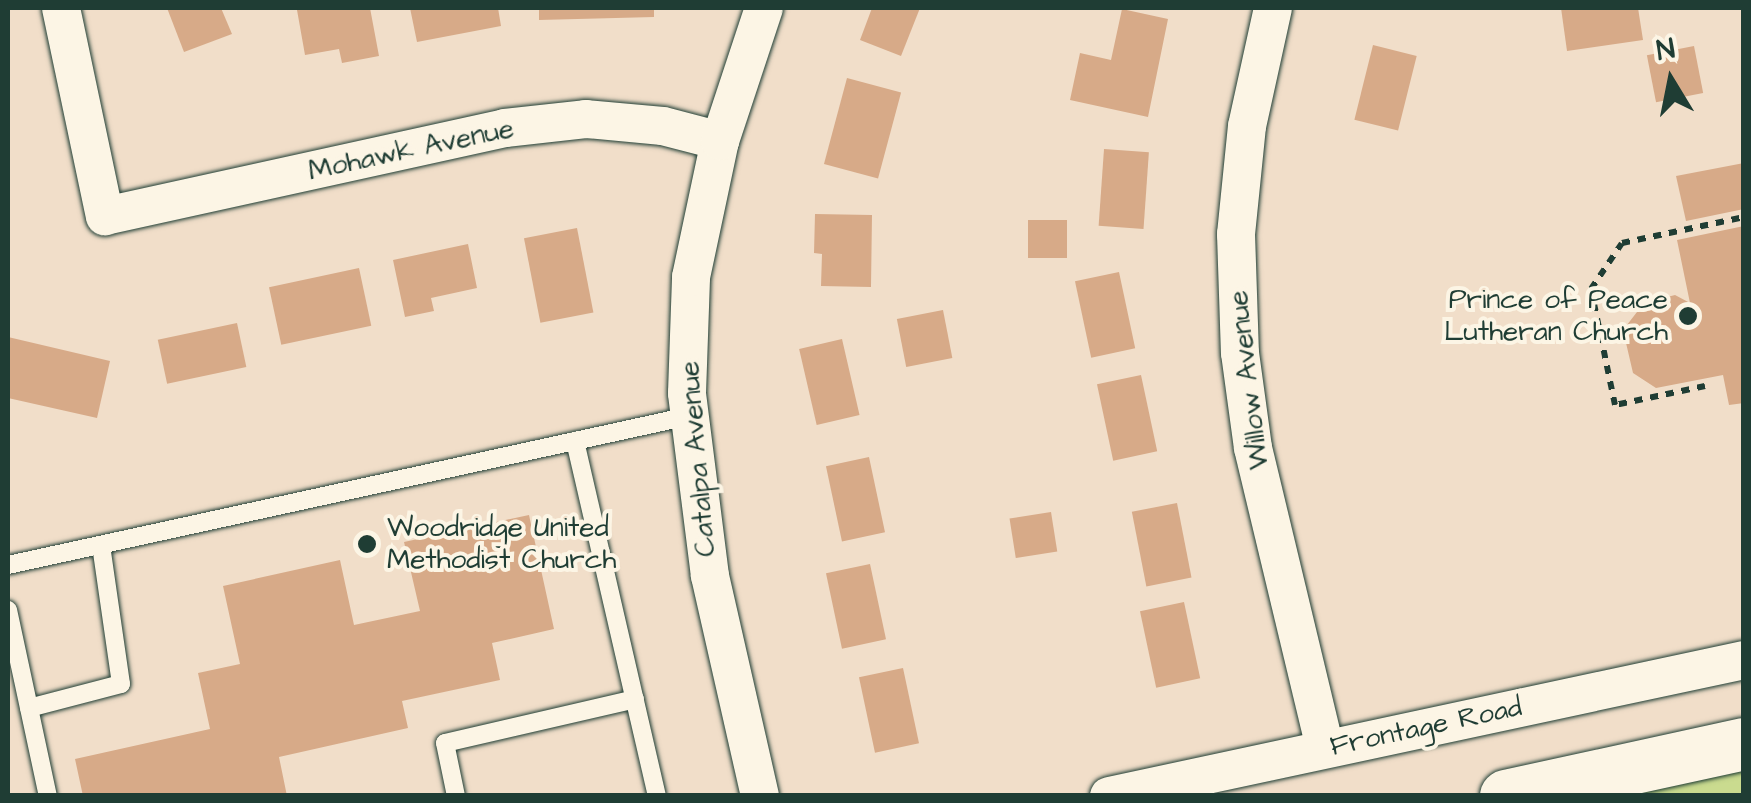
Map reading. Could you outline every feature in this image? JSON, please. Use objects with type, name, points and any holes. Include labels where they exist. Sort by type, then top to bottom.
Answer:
[{"type":"main road","points":[[1506,796],[1744,744]]},
{"type":"street","name":"Mohawk Avenue","points":[[61,8],[104,216],[504,128],[586,119],[663,126],[720,141]]},
{"type":"street","name":"Catalpa Avenue","points":[[760,796],[710,576],[689,416],[692,278],[720,141],[764,8]]},
{"type":"street","name":"Willow Avenue","points":[[1273,8],[1247,126],[1240,198],[1240,353],[1253,448],[1325,748]]},
{"type":"street","name":"Frontage Road","points":[[1109,796],[1744,660]]},
{"type":"lane","points":[[8,566],[689,416]]},
{"type":"lane","points":[[575,441],[657,796]]},
{"type":"lane","points":[[29,708],[121,684],[101,545]]},
{"type":"lane","points":[[8,610],[48,796]]},
{"type":"lane","points":[[456,796],[445,743],[635,699]]},
{"type":"path","points":[[1705,386],[1616,405],[1591,289],[1622,243],[1744,217]]},
{"type":"green space","points":[[1743,769],[1743,795],[1619,795]]},
{"type":"building","points":[[167,8],[221,8],[232,34],[184,52]]},
{"type":"building","points":[[370,8],[379,56],[342,63],[339,49],[305,55],[297,10]]},
{"type":"building","points":[[410,8],[498,8],[501,26],[417,42]]},
{"type":"building","points":[[539,8],[654,8],[654,17],[539,20]]},
{"type":"building","points":[[872,8],[920,8],[901,56],[860,40]]},
{"type":"building","points":[[1561,8],[1638,8],[1643,40],[1567,51]]},
{"type":"building","points":[[1122,9],[1168,19],[1148,117],[1070,100],[1080,53],[1111,60]]},
{"type":"building","points":[[1373,45],[1417,56],[1398,131],[1354,120]]},
{"type":"building","points":[[1694,46],[1703,93],[1656,102],[1647,55]]},
{"type":"building","points":[[847,78],[901,92],[878,178],[824,164]]},
{"type":"building","points":[[1104,149],[1149,152],[1144,229],[1099,226]]},
{"type":"building","points":[[1744,163],[1744,209],[1686,221],[1676,176]]},
{"type":"building","points":[[815,214],[872,215],[871,287],[821,286],[822,254],[814,253]]},
{"type":"building","points":[[1028,220],[1067,220],[1067,258],[1028,258]]},
{"type":"building","name":"Prince of Peace Lutheran Church","points":[[1744,226],[1744,403],[1729,405],[1723,375],[1656,388],[1633,373],[1623,330],[1644,303],[1675,295],[1690,303],[1677,240]]},
{"type":"building","points":[[577,228],[593,312],[540,323],[524,238]]},
{"type":"building","points":[[468,244],[477,288],[431,298],[434,311],[405,317],[393,260]]},
{"type":"building","points":[[359,268],[371,326],[281,345],[269,287]]},
{"type":"building","points":[[1119,272],[1135,348],[1091,358],[1075,281]]},
{"type":"building","points":[[943,310],[952,358],[906,367],[897,319]]},
{"type":"building","points":[[237,323],[246,367],[167,384],[158,340]]},
{"type":"building","points":[[8,337],[110,361],[97,418],[8,398]]},
{"type":"building","points":[[842,339],[860,415],[817,425],[799,349]]},
{"type":"building","points":[[1141,375],[1157,451],[1113,461],[1097,384]]},
{"type":"building","points":[[869,457],[885,532],[842,541],[826,466]]},
{"type":"building","points":[[1177,503],[1192,578],[1146,586],[1132,512]]},
{"type":"building","points":[[1051,512],[1057,552],[1016,558],[1010,519]]},
{"type":"building","name":"Woodridge United Methodist Church","points":[[529,515],[554,629],[492,643],[500,680],[402,701],[408,728],[279,757],[287,796],[83,796],[75,759],[210,729],[198,673],[240,664],[223,586],[340,560],[354,625],[420,611],[404,542]]},
{"type":"building","points":[[870,564],[886,639],[842,649],[826,573]]},
{"type":"building","points":[[1184,602],[1200,678],[1156,688],[1140,611]]},
{"type":"building","points":[[903,668],[919,743],[875,753],[859,677]]},
{"type":"place","name":"Prince of Peace Lutheran Church","points":[[1688,316]]},
{"type":"place","name":"Woodridge United Methodist Church","points":[[367,544]]}]
